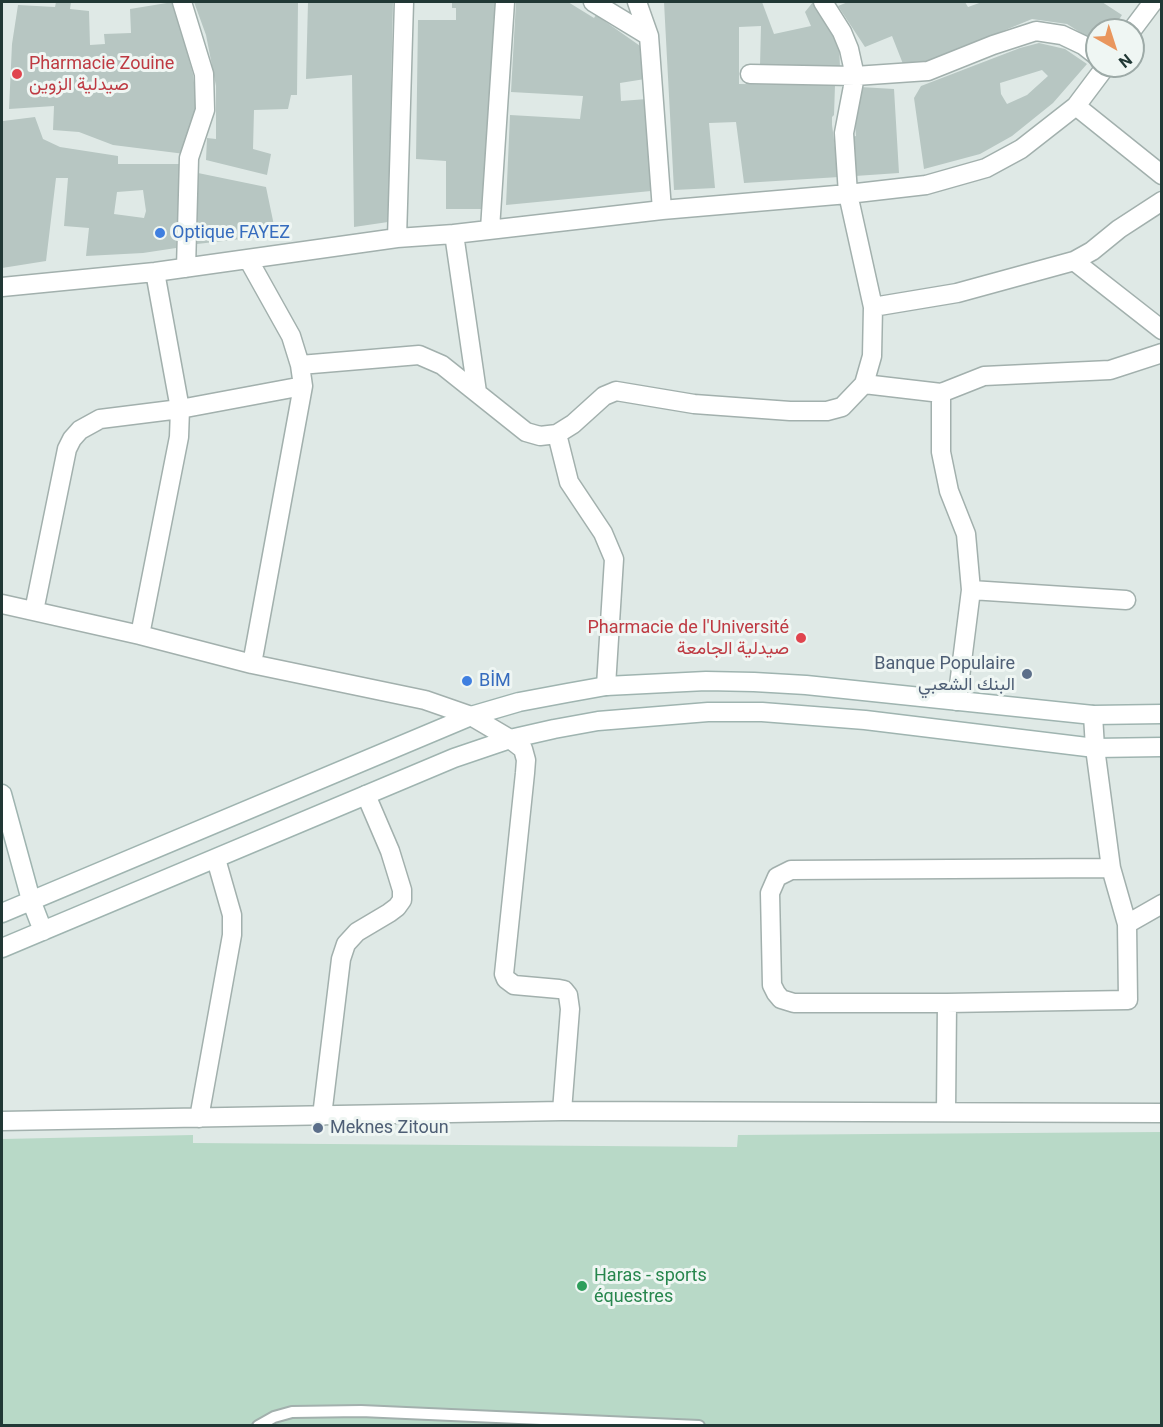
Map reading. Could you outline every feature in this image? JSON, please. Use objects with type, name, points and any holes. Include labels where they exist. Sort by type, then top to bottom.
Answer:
[{"type":"street","points":[[182,2],[204,74],[205,110],[189,158],[186,268]]},
{"type":"street","points":[[397,238],[404,2]]},
{"type":"street","points":[[490,229],[505,2]]},
{"type":"street","points":[[593,2],[650,36]]},
{"type":"street","points":[[637,2],[650,36],[662,210]]},
{"type":"street","points":[[300,365],[419,355],[442,365],[526,432],[540,436],[557,434],[573,424],[604,396],[616,391],[694,404],[812,411],[827,411],[842,407],[864,384],[872,356],[873,307],[848,194],[844,133],[855,76],[849,49],[842,32],[823,2]]},
{"type":"street","points":[[1141,18],[1153,2]]},
{"type":"street","points":[[750,74],[855,76],[928,71],[993,45],[1036,31],[1062,35],[1085,47]]},
{"type":"street","points":[[2,287],[155,272],[397,238],[926,185],[986,168],[1021,149],[1076,106],[1097,78]]},
{"type":"street","points":[[1076,106],[1161,175]]},
{"type":"street","points":[[873,307],[957,292],[1074,261],[1092,251],[1119,229],[1161,201]]},
{"type":"street","points":[[454,234],[477,392]]},
{"type":"street","points":[[248,259],[291,336],[300,365],[303,386],[252,664]]},
{"type":"street","points":[[1074,261],[1161,330]]},
{"type":"street","points":[[140,635],[179,437],[180,410],[155,272]]},
{"type":"street","points":[[864,384],[941,393],[984,376],[1110,370],[1161,352]]},
{"type":"street","points":[[33,611],[67,449],[72,439],[86,425],[100,419],[180,410],[303,386]]},
{"type":"street","points":[[941,393],[941,452],[949,491],[966,534],[971,590],[957,701]]},
{"type":"street","points":[[557,434],[569,482],[603,533],[614,559],[606,686]]},
{"type":"street","points":[[971,590],[1126,600]]},
{"type":"street","points":[[2,604],[140,635],[252,664],[425,700],[471,716],[523,749],[526,760],[504,974],[506,979],[514,985],[559,989],[564,990],[568,995],[570,1009],[562,1111]]},
{"type":"street","points":[[2,913],[471,716],[519,702],[606,686],[706,681],[754,682],[806,685],[1093,715],[1161,714]]},
{"type":"street","points":[[2,948],[454,759],[510,739],[598,721],[708,712],[762,712],[865,720],[1095,748],[1161,747]]},
{"type":"street","points":[[1093,715],[1095,748],[1111,867],[1127,924],[1128,1000],[794,1003],[782,999],[772,985],[770,893],[777,878],[790,870],[1111,867]]},
{"type":"street","points":[[2,794],[43,931]]},
{"type":"street","points":[[322,1116],[340,959],[346,944],[357,932],[389,913],[402,900],[402,890],[390,851],[366,795]]},
{"type":"street","points":[[199,1118],[232,935],[232,915],[216,859]]},
{"type":"street","points":[[1127,924],[1161,904]]},
{"type":"street","points":[[946,1112],[947,1003]]},
{"type":"street","points":[[2,1120],[562,1111],[1161,1113]]},
{"type":"lane","points":[[258,1425],[292,1412],[361,1411],[699,1425]]},
{"type":"green space","name":"Haras - sports équestres","points":[[1161,1132],[1161,1425],[2,1425],[2,1139],[193,1135],[193,1143],[737,1147],[738,1135]]},
{"type":"building","points":[[56,2],[71,2],[70,9],[89,11],[90,45],[105,44],[104,34],[131,33],[130,9],[173,2],[193,74],[197,108],[185,154],[113,145],[79,132],[53,130],[54,106],[9,109],[12,44],[18,5],[55,7]]},
{"type":"building","points":[[194,2],[298,2],[297,95],[291,95],[288,109],[254,110],[253,149],[271,154],[267,175],[206,160],[207,138],[216,139],[216,86],[206,35]]},
{"type":"building","points":[[308,2],[393,2],[388,222],[354,227],[352,75],[306,79]]},
{"type":"building","points":[[452,2],[495,2],[482,209],[446,209],[446,161],[416,159],[418,20],[456,20],[456,8],[452,8]]},
{"type":"building","points":[[516,2],[568,2],[594,18],[596,15],[643,48],[645,79],[620,83],[621,101],[647,99],[651,191],[506,205],[510,115],[580,119],[583,96],[511,92]]},
{"type":"building","points":[[664,2],[762,2],[774,34],[811,26],[805,12],[813,2],[816,2],[839,44],[840,67],[760,66],[761,26],[739,27],[739,84],[835,85],[832,125],[839,177],[744,183],[736,122],[709,123],[715,188],[674,190]]},
{"type":"building","points":[[848,2],[965,2],[968,7],[982,2],[1102,2],[1122,15],[1120,18],[1085,18],[1085,35],[1067,24],[1032,19],[905,69],[892,36],[865,47],[838,6]]},
{"type":"building","points":[[1039,43],[1065,49],[1085,63],[1085,66],[1053,103],[1012,136],[980,154],[924,169],[914,98],[921,86],[1020,48]],"holes":[[[1042,70],[1048,76],[1027,95],[1007,104],[1001,94],[1000,83]]]},
{"type":"building","points":[[860,87],[894,89],[899,173],[855,176],[852,137],[856,136],[855,123]]},
{"type":"building","points":[[35,117],[43,139],[60,147],[118,156],[118,164],[181,164],[176,248],[143,253],[86,256],[89,228],[64,226],[68,178],[56,178],[46,261],[2,268],[3,121]],"holes":[[[143,190],[146,211],[144,218],[114,214],[117,192]]]},
{"type":"building","points":[[198,173],[266,187],[276,235],[197,244]]},
{"type":"place","name":"Pharmacie Zouine صيدلية الزوين","points":[[17,74]]},
{"type":"place","name":"Optique FAYEZ","points":[[160,233]]},
{"type":"place","name":"Pharmacie de l'Université صيدلية الجامعة","points":[[801,638]]},
{"type":"place","name":"Banque Populaire البنك الشعبي","points":[[1027,674]]},
{"type":"place","name":"BİM","points":[[467,681]]},
{"type":"place","name":"Meknes Zitoun","points":[[318,1128]]},
{"type":"place","name":"Haras - sports équestres","points":[[582,1286]]}]
